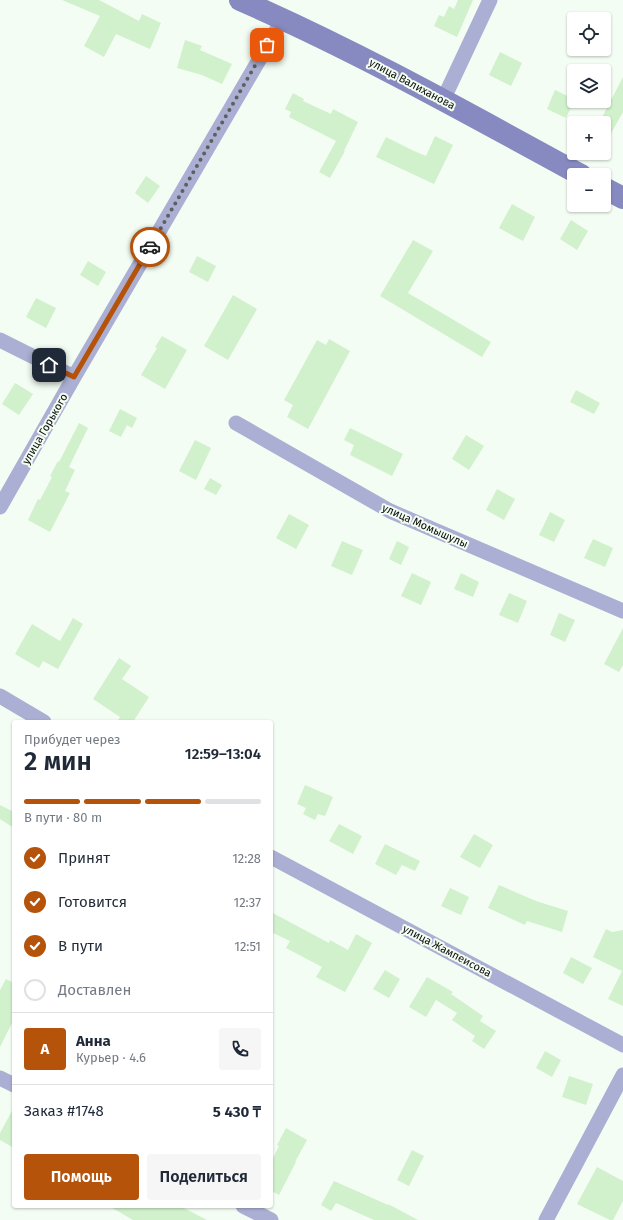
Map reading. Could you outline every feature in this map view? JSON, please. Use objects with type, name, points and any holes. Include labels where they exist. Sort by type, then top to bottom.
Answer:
[{"type":"main road","name":"улица Валиханова","points":[[240,0],[386,69],[568,168]]},
{"type":"main road","points":[[611,192],[623,198]]},
{"type":"street","points":[[443,100],[490,0]]},
{"type":"street","name":"улица Горького","points":[[0,507],[74,377],[283,19]]},
{"type":"street","points":[[0,340],[74,377]]},
{"type":"street","name":"улица Момышулы","points":[[236,423],[390,511],[623,611]]},
{"type":"street","points":[[0,696],[41,720]]},
{"type":"street","name":"улица Жампеисова","points":[[273,858],[623,1045]]},
{"type":"street","points":[[546,1220],[623,1075]]},
{"type":"street","points":[[0,1078],[12,1084]]},
{"type":"street","points":[[248,1208],[271,1220]]},
{"type":"building","points":[[62,0],[99,0],[139,21],[142,14],[161,23],[150,49],[116,34],[104,57],[84,46],[100,16]]},
{"type":"building","points":[[458,0],[473,0],[457,37],[434,26],[439,15],[444,17],[449,6],[454,9]]},
{"type":"building","points":[[185,40],[202,46],[200,50],[232,64],[222,84],[202,75],[177,68]]},
{"type":"building","points":[[500,52],[522,63],[511,86],[489,75]]},
{"type":"building","points":[[623,77],[623,112],[611,133],[611,116],[603,116],[607,108],[611,108],[611,100]]},
{"type":"building","points":[[555,90],[567,96],[567,108],[571,108],[566,118],[547,109]]},
{"type":"building","points":[[293,93],[304,99],[303,101],[331,114],[333,109],[358,122],[345,151],[330,178],[319,172],[336,141],[289,117],[291,112],[285,109]]},
{"type":"building","points":[[435,136],[453,145],[434,184],[376,157],[386,137],[426,156]]},
{"type":"building","points":[[146,176],[160,186],[148,203],[135,193]]},
{"type":"building","points":[[512,204],[535,217],[523,241],[499,228]]},
{"type":"building","points":[[571,220],[588,231],[577,250],[560,239]]},
{"type":"building","points":[[413,240],[433,251],[408,293],[491,342],[482,357],[380,296]]},
{"type":"building","points":[[197,256],[216,266],[208,282],[189,272]]},
{"type":"building","points":[[88,261],[106,272],[98,286],[80,275]]},
{"type":"building","points":[[233,295],[257,309],[228,360],[204,346]]},
{"type":"building","points":[[36,298],[56,308],[46,328],[26,317]]},
{"type":"building","points":[[162,336],[187,350],[165,389],[141,375],[157,348],[155,347]]},
{"type":"building","points":[[329,339],[350,351],[308,429],[287,417],[293,405],[284,400],[317,340],[326,345]]},
{"type":"building","points":[[15,383],[33,394],[19,415],[2,404]]},
{"type":"building","points":[[576,390],[600,403],[594,414],[570,402]]},
{"type":"building","points":[[120,409],[137,418],[132,428],[127,425],[121,437],[109,431]]},
{"type":"building","points":[[79,423],[88,428],[69,467],[75,470],[65,491],[70,493],[50,532],[28,520],[38,499],[40,500],[52,477],[50,476]]},
{"type":"building","points":[[350,428],[403,454],[392,476],[350,455],[354,445],[344,440]]},
{"type":"building","points":[[466,435],[484,446],[469,470],[452,459]]},
{"type":"building","points":[[195,440],[211,448],[196,480],[179,471]]},
{"type":"building","points":[[210,478],[222,485],[216,495],[204,489]]},
{"type":"building","points":[[497,489],[515,499],[504,520],[486,510]]},
{"type":"building","points":[[550,512],[565,520],[554,542],[539,535]]},
{"type":"building","points":[[289,514],[309,525],[296,549],[276,538]]},
{"type":"building","points":[[593,539],[613,548],[605,567],[584,558]]},
{"type":"building","points":[[342,541],[363,550],[352,575],[331,566]]},
{"type":"building","points":[[397,541],[409,547],[401,565],[389,559]]},
{"type":"building","points":[[412,573],[431,582],[421,605],[401,596]]},
{"type":"building","points":[[461,573],[479,582],[473,597],[454,589]]},
{"type":"building","points":[[509,593],[527,601],[518,623],[499,615]]},
{"type":"building","points":[[559,613],[575,620],[565,642],[550,635]]},
{"type":"building","points":[[73,618],[83,624],[58,669],[43,661],[39,668],[15,654],[32,624],[60,641]]},
{"type":"building","points":[[623,628],[623,665],[619,672],[604,664]]},
{"type":"building","points":[[119,658],[131,666],[122,679],[149,697],[134,720],[118,720],[120,717],[93,699]]},
{"type":"building","points":[[305,785],[333,797],[325,816],[318,814],[315,820],[303,814],[306,808],[297,804]]},
{"type":"building","points":[[0,805],[12,811],[12,827],[0,819]]},
{"type":"building","points":[[339,824],[362,836],[353,854],[329,841]]},
{"type":"building","points":[[474,834],[493,845],[480,868],[460,857]]},
{"type":"building","points":[[385,844],[420,861],[415,871],[402,865],[396,875],[375,864]]},
{"type":"building","points":[[499,885],[536,901],[568,911],[562,932],[527,921],[525,925],[488,908]]},
{"type":"building","points":[[450,888],[469,897],[461,915],[441,906]]},
{"type":"building","points":[[273,913],[329,943],[330,940],[348,950],[356,934],[372,943],[345,992],[316,977],[322,967],[286,948],[290,941],[273,933]]},
{"type":"building","points":[[606,929],[612,932],[623,930],[623,1006],[608,999],[622,971],[593,957]]},
{"type":"building","points":[[571,957],[592,968],[583,984],[563,973]]},
{"type":"building","points":[[385,970],[400,979],[389,998],[373,989]]},
{"type":"building","points":[[427,977],[453,992],[451,994],[483,1016],[480,1021],[496,1031],[484,1049],[472,1041],[475,1036],[452,1020],[457,1013],[436,1000],[426,1017],[409,1007]]},
{"type":"building","points":[[6,979],[12,982],[12,1023],[0,1047],[0,990]]},
{"type":"building","points":[[545,1051],[561,1060],[552,1077],[536,1068]]},
{"type":"building","points":[[569,1076],[593,1084],[586,1105],[562,1097]]},
{"type":"building","points":[[12,1111],[12,1147],[0,1140],[0,1133]]},
{"type":"building","points":[[286,1128],[307,1140],[279,1195],[273,1192],[273,1158],[279,1146],[277,1145]]},
{"type":"building","points":[[412,1150],[424,1156],[409,1186],[397,1180]]},
{"type":"building","points":[[597,1167],[623,1181],[623,1201],[613,1220],[610,1220],[577,1204]]},
{"type":"building","points":[[334,1181],[388,1204],[418,1220],[374,1220],[336,1203],[331,1211],[321,1205]]},
{"type":"building","points":[[112,1208],[184,1208],[207,1220],[133,1220]]},
{"type":"way so far","points":[[150,247],[267,45]]},
{"type":"route","points":[[49,365],[74,377],[150,247]]}]
